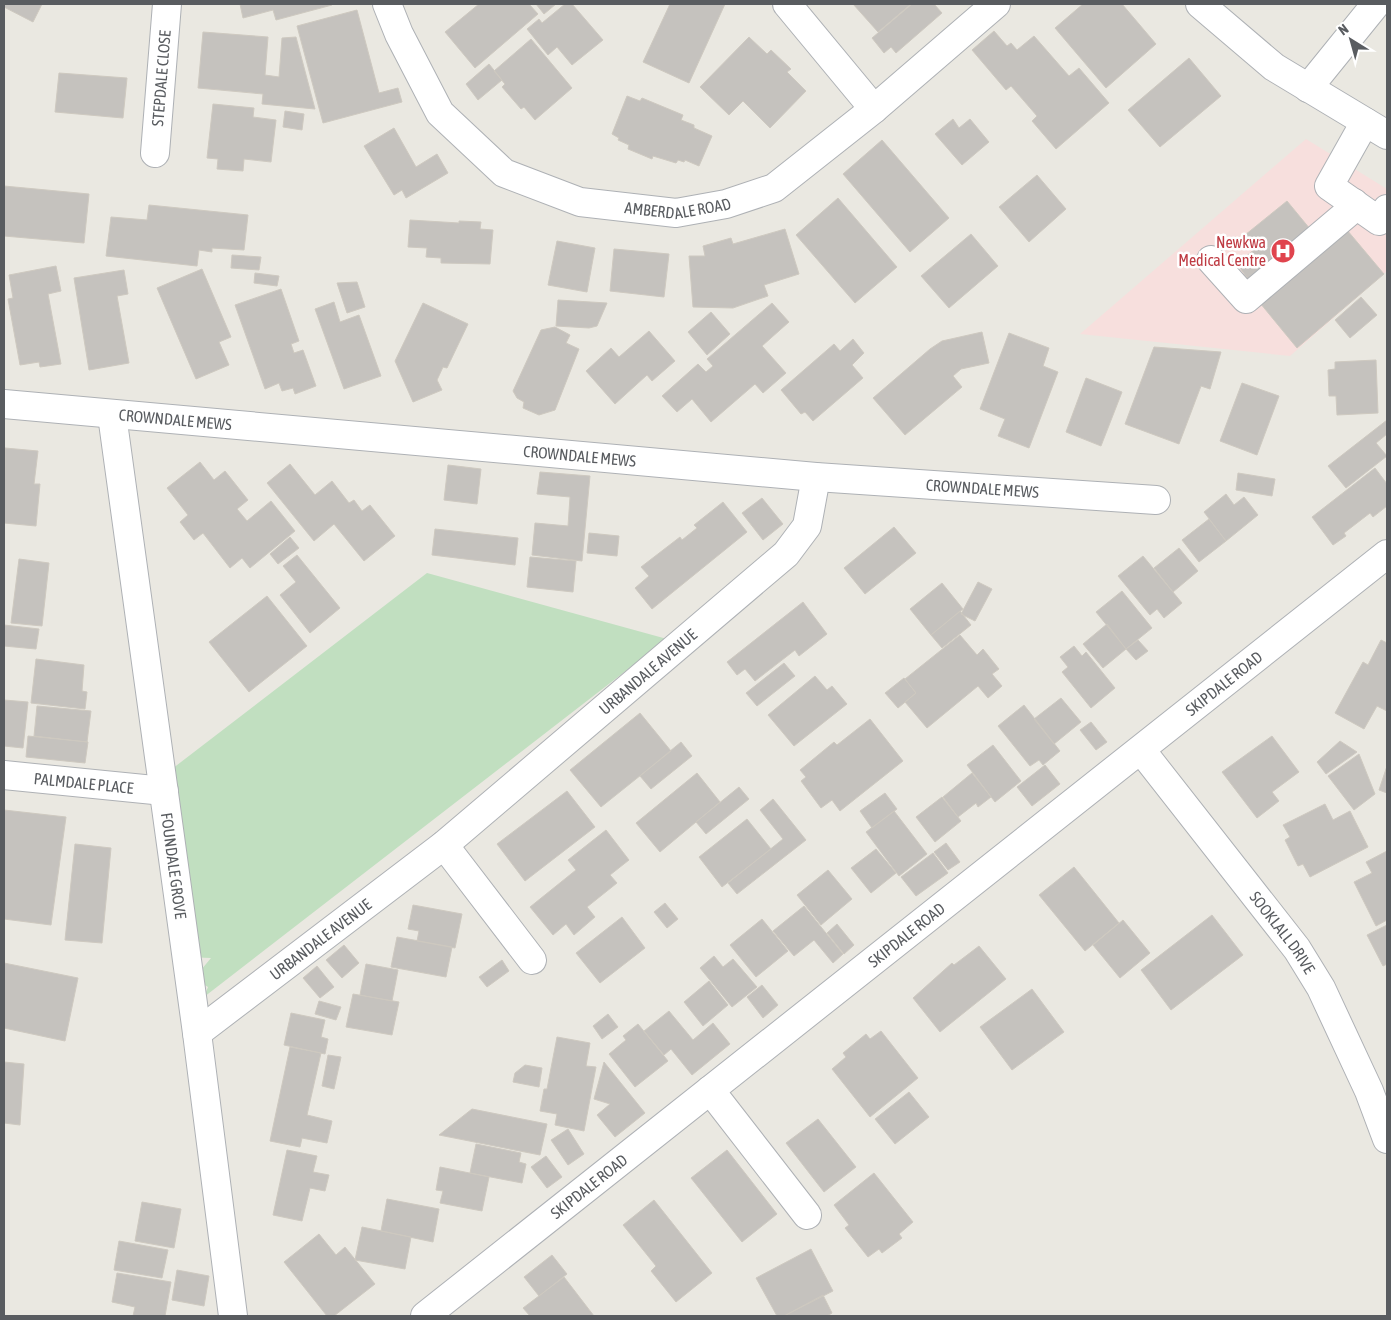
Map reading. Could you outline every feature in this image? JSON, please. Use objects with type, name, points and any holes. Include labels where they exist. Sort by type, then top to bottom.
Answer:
[{"type":"street","name":"STEPDALE CLOSE","points":[[155,153],[167,4]]},
{"type":"street","name":"AMBERDALE ROAD","points":[[387,4],[399,34],[440,113],[504,173],[580,202],[676,213],[726,204],[774,188],[874,109],[996,4]]},
{"type":"street","points":[[787,4],[874,109]]},
{"type":"street","points":[[1200,4],[1274,67],[1376,128],[1328,186],[1379,221],[1387,209]]},
{"type":"street","points":[[1308,88],[1376,4]]},
{"type":"street","points":[[1211,260],[1246,299],[1356,206],[1354,203]]},
{"type":"street","name":"CROWNDALE MEWS","points":[[4,404],[816,477],[1156,500]]},
{"type":"street","name":"FOUNDALE GROVE","points":[[112,415],[197,1033],[233,1316]]},
{"type":"street","name":"URBANDALE AVENUE","points":[[197,1033],[444,845],[786,554],[807,526],[816,477]]},
{"type":"street","name":"SKIPDALE ROAD","points":[[425,1316],[1387,554]]},
{"type":"street","name":"SOOKLALL DRIVE","points":[[1141,750],[1297,949],[1321,988],[1369,1091],[1386,1133]]},
{"type":"street","name":"PALMDALE PLACE","points":[[4,775],[164,791]]},
{"type":"street","points":[[444,845],[532,960]]},
{"type":"street","points":[[710,1090],[807,1215]]},
{"type":"shaded area","name":"Newkwa Medical Centre","points":[[1306,139],[1387,189],[1387,271],[1290,356],[1080,334]]},
{"type":"green space","points":[[427,573],[667,639],[204,997],[208,987],[197,980],[201,970],[211,958],[187,957],[168,772]]},
{"type":"building","points":[[4,4],[42,4],[33,22],[4,7]]},
{"type":"building","points":[[240,4],[332,5],[276,20],[273,10],[243,18]]},
{"type":"building","points":[[479,4],[529,4],[538,14],[475,68],[445,32]]},
{"type":"building","points":[[536,4],[556,4],[544,14]]},
{"type":"building","points":[[565,4],[572,4],[603,40],[572,65],[557,47],[548,55],[527,29],[539,19],[542,23]]},
{"type":"building","points":[[670,4],[725,4],[689,83],[643,62]]},
{"type":"building","points":[[853,4],[911,4],[878,32]]},
{"type":"building","points":[[912,4],[934,4],[942,13],[896,53],[891,47],[884,53],[872,38]]},
{"type":"building","points":[[1083,4],[1122,4],[1156,44],[1106,88],[1055,28]]},
{"type":"building","points":[[357,10],[379,93],[398,88],[402,102],[323,123],[297,26]]},
{"type":"building","points":[[994,31],[1007,46],[1011,43],[1017,50],[1034,36],[1069,76],[1079,68],[1109,103],[1056,149],[1032,121],[1037,116],[1011,86],[1006,90],[972,50]]},
{"type":"building","points":[[203,32],[268,37],[265,75],[279,77],[282,38],[296,37],[315,109],[262,104],[263,94],[198,88]]},
{"type":"building","points":[[749,37],[767,54],[771,50],[791,69],[787,72],[806,91],[770,128],[743,101],[729,115],[700,87]]},
{"type":"building","points":[[531,39],[572,88],[535,120],[524,107],[521,109],[502,87],[505,84],[494,71]]},
{"type":"building","points":[[1189,58],[1221,96],[1160,147],[1128,110]]},
{"type":"building","points":[[489,64],[502,80],[478,100],[466,84]]},
{"type":"building","points":[[59,73],[127,78],[123,118],[55,112]]},
{"type":"building","points":[[627,96],[640,101],[642,98],[683,115],[681,120],[694,125],[694,128],[712,136],[699,166],[685,160],[684,162],[678,160],[676,163],[653,156],[652,159],[628,149],[629,145],[618,140],[619,138],[612,134]]},
{"type":"building","points":[[213,104],[254,108],[253,117],[276,120],[271,162],[244,159],[243,171],[217,169],[218,159],[207,158]]},
{"type":"building","points":[[285,111],[304,114],[302,130],[283,127]]},
{"type":"building","points":[[953,119],[959,128],[970,119],[989,142],[962,165],[935,134]]},
{"type":"building","points":[[394,128],[416,167],[437,154],[448,173],[406,198],[402,190],[394,195],[364,146]]},
{"type":"building","points":[[882,140],[949,218],[910,252],[843,174]]},
{"type":"building","points":[[1037,175],[1066,209],[1029,242],[999,207]]},
{"type":"building","points":[[4,186],[89,194],[84,243],[4,236]]},
{"type":"building","points":[[838,198],[897,267],[855,303],[796,235]]},
{"type":"building","points":[[1287,201],[1315,235],[1268,263],[1248,279],[1237,264],[1256,248],[1245,235]]},
{"type":"building","points":[[149,205],[248,215],[244,250],[212,248],[212,252],[199,250],[197,266],[106,256],[111,217],[147,220]]},
{"type":"building","points":[[410,220],[459,223],[459,221],[481,222],[480,229],[493,230],[490,264],[441,263],[441,258],[426,257],[427,248],[408,247]]},
{"type":"building","points":[[785,229],[799,274],[764,285],[768,296],[733,308],[693,307],[689,256],[705,256],[703,246],[731,238],[733,244]]},
{"type":"building","points":[[1347,230],[1384,274],[1297,348],[1260,303]]},
{"type":"building","points":[[971,234],[998,266],[949,308],[921,276]]},
{"type":"building","points":[[557,241],[595,248],[587,292],[548,285]]},
{"type":"building","points":[[614,249],[669,254],[664,297],[610,291]]},
{"type":"building","points":[[232,255],[261,257],[259,270],[231,268]]},
{"type":"building","points":[[56,266],[61,291],[48,294],[61,364],[40,367],[39,362],[20,365],[8,299],[13,298],[9,275]]},
{"type":"building","points":[[202,269],[231,337],[219,342],[229,365],[196,379],[157,288]]},
{"type":"building","points":[[124,270],[128,294],[117,296],[129,363],[89,370],[74,278]]},
{"type":"building","points":[[255,273],[279,276],[277,286],[254,283]]},
{"type":"building","points":[[357,282],[365,307],[347,313],[337,283]]},
{"type":"building","points":[[281,289],[299,341],[291,344],[294,353],[303,350],[316,386],[295,394],[293,388],[282,391],[279,383],[265,389],[235,305]]},
{"type":"building","points":[[1361,297],[1377,315],[1350,338],[1335,320]]},
{"type":"building","points":[[558,300],[607,303],[597,326],[589,328],[556,326]]},
{"type":"building","points":[[334,302],[340,322],[359,315],[381,376],[344,389],[315,309]]},
{"type":"building","points":[[423,303],[468,324],[447,368],[443,367],[437,380],[442,390],[413,402],[395,361]]},
{"type":"building","points":[[772,303],[789,322],[762,346],[786,373],[763,393],[755,384],[711,422],[692,399],[677,412],[662,396],[698,364],[706,372],[713,366],[707,359]]},
{"type":"building","points":[[711,312],[730,334],[707,355],[688,332]]},
{"type":"building","points":[[555,327],[570,335],[566,343],[579,349],[555,410],[539,415],[523,408],[524,402],[517,398],[513,391],[541,330]]},
{"type":"building","points":[[649,331],[675,361],[652,381],[647,375],[615,404],[586,371],[611,348],[619,357]]},
{"type":"building","points":[[982,332],[989,363],[961,369],[953,376],[962,387],[905,435],[873,398],[942,341]]},
{"type":"building","points":[[1009,333],[1049,348],[1043,366],[1058,372],[1029,448],[998,436],[1005,419],[980,409]]},
{"type":"building","points":[[853,339],[864,353],[852,365],[863,378],[813,421],[805,412],[801,414],[781,390],[834,344],[840,351]]},
{"type":"building","points":[[1154,347],[1221,352],[1210,389],[1201,386],[1179,444],[1125,424]]},
{"type":"building","points":[[1376,360],[1378,413],[1337,415],[1336,396],[1329,396],[1328,370],[1335,369],[1335,362]]},
{"type":"building","points":[[1086,378],[1122,392],[1101,446],[1066,432]]},
{"type":"building","points":[[1242,383],[1279,396],[1257,455],[1220,441]]},
{"type":"building","points":[[1387,420],[1387,434],[1376,443],[1387,456],[1346,488],[1328,466]]},
{"type":"building","points":[[5,448],[38,451],[34,484],[40,484],[36,526],[4,523]]},
{"type":"building","points":[[200,462],[214,480],[225,471],[248,500],[237,509],[247,521],[271,501],[295,531],[250,568],[242,558],[230,568],[203,533],[194,540],[180,522],[188,515],[167,488]]},
{"type":"building","points":[[290,464],[315,495],[332,481],[349,503],[354,500],[362,511],[370,505],[395,536],[364,561],[334,524],[314,541],[267,483]]},
{"type":"building","points":[[448,465],[481,469],[477,504],[444,500]]},
{"type":"building","points":[[1375,468],[1387,484],[1387,506],[1373,517],[1370,513],[1344,533],[1346,536],[1333,545],[1312,517]]},
{"type":"building","points":[[540,472],[590,476],[582,561],[532,555],[535,523],[568,526],[570,497],[537,494]]},
{"type":"building","points":[[1238,473],[1275,479],[1272,496],[1236,490]]},
{"type":"building","points":[[1226,494],[1234,505],[1244,497],[1258,515],[1226,541],[1204,512]]},
{"type":"building","points":[[762,498],[783,524],[763,540],[742,513]]},
{"type":"building","points":[[723,502],[747,532],[652,609],[635,588],[649,576],[641,567],[680,537],[682,540],[697,528],[694,525]]},
{"type":"building","points":[[1209,519],[1226,541],[1199,562],[1182,540]]},
{"type":"building","points":[[894,527],[916,553],[865,594],[844,568]]},
{"type":"building","points":[[435,529],[518,538],[515,565],[432,555]]},
{"type":"building","points":[[589,533],[619,536],[617,556],[587,553]]},
{"type":"building","points":[[290,537],[299,548],[278,564],[270,554]]},
{"type":"building","points":[[1179,548],[1198,571],[1173,592],[1154,568]]},
{"type":"building","points":[[297,555],[340,608],[310,633],[280,595],[296,582],[283,566]]},
{"type":"building","points":[[1143,556],[1182,603],[1164,618],[1157,609],[1150,615],[1118,576]]},
{"type":"building","points":[[530,557],[576,561],[573,592],[527,587]]},
{"type":"building","points":[[19,559],[49,563],[42,626],[11,623]]},
{"type":"building","points":[[978,582],[992,589],[975,621],[961,614]]},
{"type":"building","points":[[942,583],[963,609],[931,635],[910,609]]},
{"type":"building","points":[[1122,591],[1152,628],[1126,649],[1096,612]]},
{"type":"building","points":[[267,596],[307,646],[249,692],[209,642]]},
{"type":"building","points":[[803,602],[827,634],[799,656],[795,650],[755,681],[745,669],[737,675],[727,662]]},
{"type":"building","points":[[960,611],[971,625],[942,648],[931,635]]},
{"type":"building","points":[[1107,624],[1126,649],[1103,668],[1083,644]]},
{"type":"building","points":[[4,625],[39,629],[36,649],[4,646]]},
{"type":"building","points":[[960,635],[977,655],[983,649],[999,669],[992,674],[1002,686],[988,698],[978,686],[927,728],[905,702],[916,693],[905,679]]},
{"type":"building","points":[[1138,640],[1148,651],[1136,660],[1126,649]]},
{"type":"building","points":[[1381,640],[1387,643],[1387,711],[1377,706],[1364,729],[1335,713],[1363,662],[1368,665]]},
{"type":"building","points":[[1074,646],[1082,656],[1086,652],[1115,688],[1091,708],[1062,672],[1068,667],[1060,657]]},
{"type":"building","points":[[36,659],[84,665],[82,691],[87,692],[85,709],[31,703]]},
{"type":"building","points":[[784,663],[795,676],[757,706],[746,693]]},
{"type":"building","points":[[815,676],[827,690],[832,686],[847,704],[794,746],[768,715]]},
{"type":"building","points":[[904,678],[916,693],[898,708],[885,693]]},
{"type":"building","points":[[1061,698],[1081,722],[1054,744],[1034,719]]},
{"type":"building","points":[[4,700],[28,702],[23,748],[4,746]]},
{"type":"building","points":[[1024,705],[1060,751],[1043,765],[1039,760],[1030,766],[998,726]]},
{"type":"building","points":[[37,706],[91,711],[87,742],[34,736]]},
{"type":"building","points":[[640,713],[671,751],[601,807],[570,770]]},
{"type":"building","points":[[870,719],[903,761],[840,811],[832,800],[821,808],[801,781],[806,777],[800,770],[834,742],[837,745]]},
{"type":"building","points":[[1091,722],[1107,742],[1096,750],[1080,730]]},
{"type":"building","points":[[28,736],[88,742],[85,763],[26,757]]},
{"type":"building","points":[[1272,736],[1299,772],[1272,792],[1279,801],[1257,818],[1222,772]]},
{"type":"building","points":[[1340,741],[1357,752],[1326,774],[1317,762]]},
{"type":"building","points":[[681,742],[692,756],[651,789],[640,776]]},
{"type":"building","points":[[993,745],[1021,781],[995,802],[967,765]]},
{"type":"building","points":[[1359,754],[1375,794],[1354,810],[1328,776]]},
{"type":"building","points":[[1045,765],[1060,784],[1032,806],[1017,787]]},
{"type":"building","points":[[1387,766],[1387,793],[1379,790]]},
{"type":"building","points":[[697,773],[720,802],[660,852],[636,823]]},
{"type":"building","points":[[972,773],[991,797],[978,807],[976,803],[958,817],[943,797]]},
{"type":"building","points":[[739,787],[749,799],[706,834],[696,822]]},
{"type":"building","points":[[567,791],[595,827],[525,881],[497,844]]},
{"type":"building","points":[[885,793],[897,809],[872,828],[860,811]]},
{"type":"building","points":[[942,797],[961,821],[935,842],[916,817]]},
{"type":"building","points":[[773,799],[806,840],[737,894],[728,883],[783,839],[760,810]]},
{"type":"building","points":[[1325,804],[1333,820],[1350,811],[1368,847],[1310,877],[1303,864],[1298,866],[1285,840],[1290,837],[1283,825]]},
{"type":"building","points":[[4,810],[66,817],[51,925],[4,919]]},
{"type":"building","points":[[894,811],[927,854],[899,876],[866,832]]},
{"type":"building","points":[[747,819],[771,849],[722,887],[699,857]]},
{"type":"building","points":[[606,830],[629,860],[610,875],[617,883],[587,907],[595,917],[574,935],[566,924],[553,935],[530,907],[576,870],[568,860]]},
{"type":"building","points":[[946,843],[960,862],[948,870],[934,852]]},
{"type":"building","points":[[75,844],[111,848],[102,943],[65,940]]},
{"type":"building","points":[[876,849],[896,873],[871,893],[851,868]]},
{"type":"building","points":[[1387,851],[1387,920],[1376,926],[1354,882],[1372,873],[1366,862]]},
{"type":"building","points":[[933,853],[948,873],[916,896],[901,877]]},
{"type":"building","points":[[1074,867],[1119,923],[1085,951],[1039,895]]},
{"type":"building","points":[[828,870],[852,899],[821,925],[797,895]]},
{"type":"building","points":[[665,903],[678,919],[667,928],[654,912]]},
{"type":"building","points":[[413,905],[462,914],[455,948],[417,941],[419,931],[408,929]]},
{"type":"building","points":[[804,906],[843,954],[833,963],[814,940],[794,956],[773,931]]},
{"type":"building","points":[[1212,915],[1243,955],[1171,1010],[1141,970]]},
{"type":"building","points":[[622,917],[645,948],[600,983],[576,953]]},
{"type":"building","points":[[762,919],[788,951],[756,977],[730,945]]},
{"type":"building","points":[[1123,920],[1150,953],[1120,978],[1093,945]]},
{"type":"building","points":[[837,924],[854,945],[844,954],[827,933]]},
{"type":"building","points":[[1387,925],[1387,964],[1383,966],[1367,935]]},
{"type":"building","points":[[397,937],[452,947],[446,977],[391,967]]},
{"type":"building","points":[[344,945],[359,963],[342,978],[326,960]]},
{"type":"building","points":[[979,946],[1006,979],[940,1032],[913,998],[952,963],[954,965]]},
{"type":"building","points":[[714,956],[723,967],[733,959],[757,987],[732,1007],[700,968]]},
{"type":"building","points":[[502,960],[509,971],[487,987],[479,977]]},
{"type":"building","points":[[4,963],[78,978],[65,1041],[4,1028]]},
{"type":"building","points":[[366,964],[398,970],[392,1001],[360,995]]},
{"type":"building","points":[[317,966],[334,987],[320,998],[303,978]]},
{"type":"building","points":[[709,981],[728,1005],[703,1026],[684,1002]]},
{"type":"building","points":[[762,985],[778,1005],[763,1018],[747,997]]},
{"type":"building","points":[[1032,989],[1064,1032],[1012,1070],[980,1027]]},
{"type":"building","points":[[353,994],[399,1002],[392,1035],[346,1027]]},
{"type":"building","points":[[319,1001],[341,1007],[336,1020],[315,1014]]},
{"type":"building","points":[[669,1011],[693,1040],[713,1023],[730,1044],[692,1075],[671,1049],[664,1055],[644,1031]]},
{"type":"building","points":[[291,1013],[325,1020],[321,1037],[328,1039],[325,1054],[284,1045]]},
{"type":"building","points":[[608,1014],[618,1027],[602,1039],[593,1026]]},
{"type":"building","points":[[638,1024],[668,1061],[635,1087],[609,1054],[626,1040],[623,1036]]},
{"type":"building","points":[[881,1031],[918,1078],[870,1117],[832,1069],[846,1057],[843,1053],[866,1034],[870,1039]]},
{"type":"building","points":[[557,1037],[590,1043],[586,1066],[596,1067],[584,1131],[555,1125],[557,1114],[540,1111],[544,1089],[547,1089]]},
{"type":"building","points":[[290,1047],[321,1053],[307,1115],[332,1121],[327,1143],[302,1138],[300,1147],[270,1141]]},
{"type":"building","points":[[328,1055],[341,1057],[334,1089],[322,1086]]},
{"type":"building","points":[[4,1062],[24,1064],[20,1125],[4,1123]]},
{"type":"building","points":[[604,1062],[645,1113],[615,1137],[597,1115],[610,1104],[594,1099]]},
{"type":"building","points":[[525,1065],[542,1068],[539,1087],[513,1082],[515,1073]]},
{"type":"building","points":[[909,1092],[929,1117],[895,1144],[875,1119]]},
{"type":"building","points":[[472,1109],[547,1124],[540,1155],[439,1135]]},
{"type":"building","points":[[818,1119],[856,1167],[824,1192],[786,1143]]},
{"type":"building","points":[[568,1129],[584,1154],[568,1165],[551,1140]]},
{"type":"building","points":[[476,1144],[521,1153],[519,1162],[526,1164],[522,1183],[470,1173]]},
{"type":"building","points":[[287,1150],[317,1156],[313,1172],[329,1175],[325,1191],[310,1188],[302,1221],[273,1215]]},
{"type":"building","points":[[727,1150],[777,1214],[742,1242],[691,1178]]},
{"type":"building","points":[[546,1156],[562,1177],[547,1188],[531,1167]]},
{"type":"building","points":[[440,1167],[489,1177],[482,1211],[440,1203],[443,1191],[436,1190]]},
{"type":"building","points":[[874,1173],[913,1222],[899,1234],[902,1238],[882,1253],[879,1249],[868,1257],[845,1228],[849,1225],[834,1205]]},
{"type":"building","points":[[387,1199],[439,1209],[433,1242],[381,1231]]},
{"type":"building","points":[[654,1200],[712,1273],[676,1302],[651,1271],[656,1266],[623,1225]]},
{"type":"building","points":[[142,1202],[181,1209],[174,1248],[135,1241]]},
{"type":"building","points":[[362,1227],[411,1237],[405,1269],[355,1260]]},
{"type":"building","points":[[319,1234],[336,1255],[345,1247],[375,1284],[334,1316],[327,1316],[284,1262]]},
{"type":"building","points":[[119,1241],[168,1250],[162,1278],[114,1270]]},
{"type":"building","points":[[811,1249],[833,1291],[784,1316],[777,1316],[756,1278]]},
{"type":"building","points":[[552,1255],[567,1274],[539,1296],[524,1277]]},
{"type":"building","points":[[177,1270],[209,1276],[204,1306],[172,1300]]},
{"type":"building","points":[[117,1273],[171,1282],[165,1316],[133,1316],[135,1307],[112,1302]]},
{"type":"building","points":[[564,1277],[594,1316],[530,1316],[523,1308]]},
{"type":"building","points":[[823,1295],[832,1313],[827,1316],[784,1316]]},
{"type":"place","name":"Newkwa Medical Centre","points":[[1283,251]]}]
